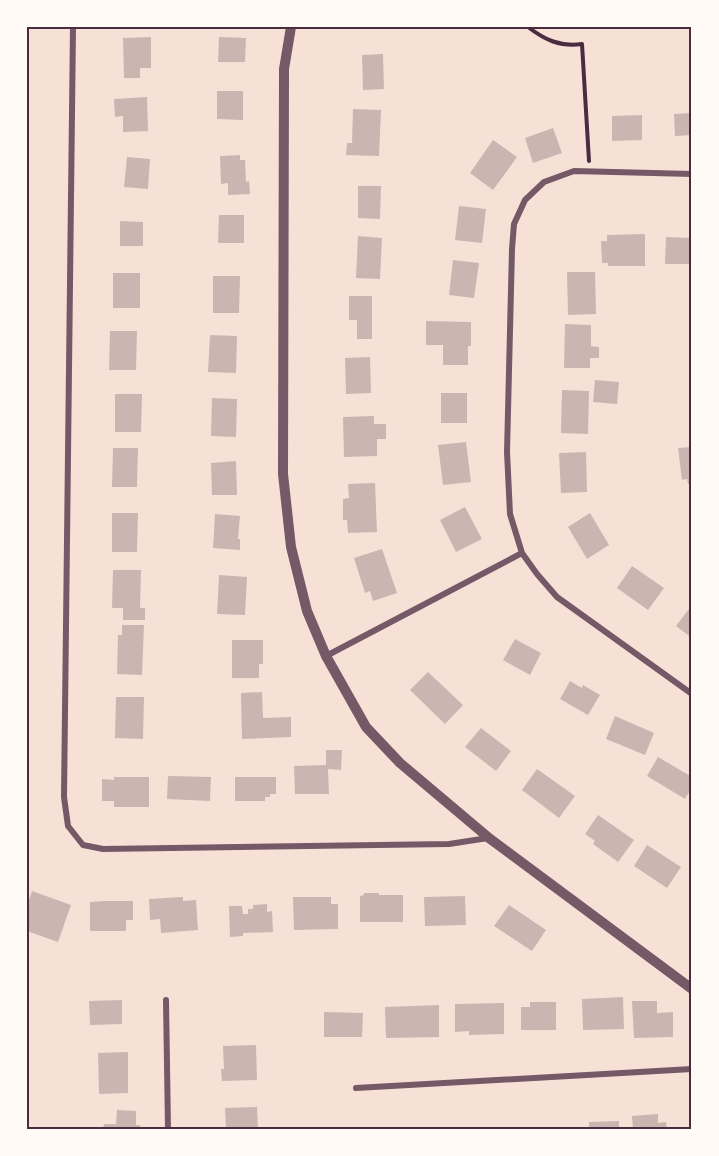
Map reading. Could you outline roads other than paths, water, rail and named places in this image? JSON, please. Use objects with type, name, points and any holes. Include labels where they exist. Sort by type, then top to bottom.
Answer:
[{"type":"street","points":[[73,27],[64,797],[68,826],[83,844],[103,849],[449,844],[489,838]]},
{"type":"street","points":[[291,27],[284,69],[283,474],[291,547],[307,611],[326,656],[366,727],[400,764],[489,838],[692,989]]},
{"type":"street","points":[[692,174],[574,171],[544,182],[525,200],[514,224],[512,249],[507,452],[510,514],[522,554],[537,574],[557,597],[692,694]]},
{"type":"street","points":[[326,656],[522,554]]},
{"type":"street","points":[[166,1000],[168,1129]]},
{"type":"street","points":[[356,1088],[692,1069]]}]
